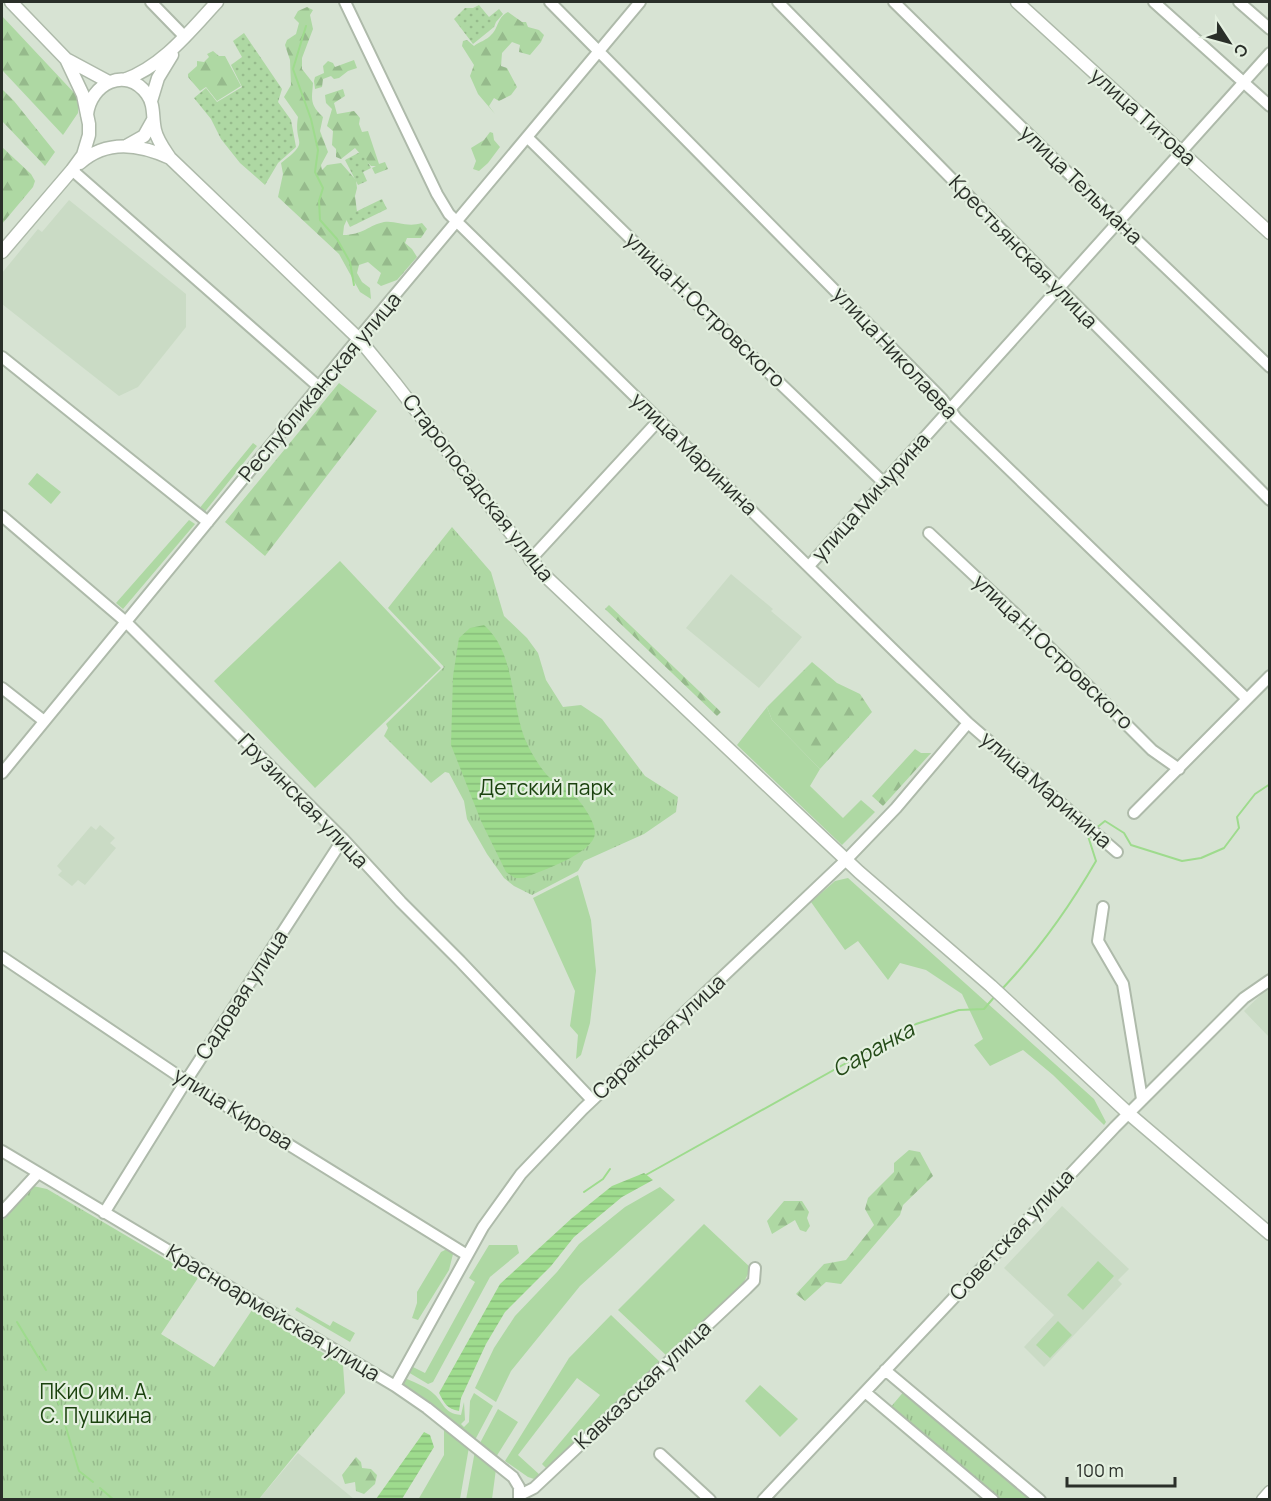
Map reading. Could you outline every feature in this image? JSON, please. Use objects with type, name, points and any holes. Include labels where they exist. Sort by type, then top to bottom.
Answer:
[{"type":"main road","points":[[11,2],[66,59],[109,82]]},
{"type":"main road","points":[[2,252],[72,170],[87,145],[91,98],[96,91],[109,82],[124,80],[148,70],[185,37],[217,2]]},
{"type":"main road","name":"улица Титова","points":[[1017,2],[1269,233]]},
{"type":"main road","points":[[170,158],[158,141],[151,101],[158,78],[185,37]]},
{"type":"main road","points":[[66,59],[83,95],[88,119],[98,138],[107,143],[152,150],[170,158]]},
{"type":"main road","points":[[124,80],[139,86],[151,101]]},
{"type":"main road","points":[[72,170],[98,150],[121,146],[144,136],[153,120]]},
{"type":"main road","name":"Старопосадская улица","points":[[170,158],[359,339],[395,382],[531,560],[859,872],[991,986],[1128,1113],[1269,1234]]},
{"type":"main road","points":[[1263,1500],[1269,1492]]},
{"type":"street","points":[[151,2],[185,37]]},
{"type":"street","name":"улица Маринина","points":[[345,2],[445,209],[968,723],[1117,852]]},
{"type":"street","name":"улица Николаева","points":[[550,2],[942,399],[962,425],[1246,698]]},
{"type":"street","name":"Республиканская улица","points":[[2,773],[319,387],[640,2]]},
{"type":"street","name":"Крестьянская улица","points":[[778,2],[1269,500]]},
{"type":"street","name":"улица Тельмана","points":[[894,2],[1269,367]]},
{"type":"street","points":[[1154,2],[1269,106]]},
{"type":"street","points":[[1239,2],[1269,29]]},
{"type":"street","name":"улица Мичурина","points":[[809,566],[1269,53]]},
{"type":"street","name":"улица Н.Островского","points":[[527,137],[884,483]]},
{"type":"street","points":[[72,170],[319,387]]},
{"type":"street","points":[[2,357],[208,522]]},
{"type":"street","points":[[531,560],[659,420]]},
{"type":"street","name":"Грузинская улица","points":[[2,516],[126,622],[343,839],[400,902],[460,961],[592,1100]]},
{"type":"street","name":"улица Н.Островского","points":[[929,533],[1026,624],[1152,750],[1179,769]]},
{"type":"street","points":[[1134,813],[1269,676]]},
{"type":"street","points":[[2,688],[44,721]]},
{"type":"street","name":"Саранская улица","points":[[395,1386],[467,1255],[501,1200],[521,1174],[592,1100],[846,860],[892,813],[968,723]]},
{"type":"street","name":"Садовая улица","points":[[104,1213],[186,1081],[343,839]]},
{"type":"street","points":[[1103,907],[1098,941],[1123,984],[1142,1099]]},
{"type":"street","name":"улица Кирова","points":[[2,957],[186,1081],[467,1255]]},
{"type":"street","name":"Советская улица","points":[[763,1500],[1128,1113],[1244,998],[1269,980]]},
{"type":"street","name":"Красноармейская улица","points":[[2,1151],[395,1386],[427,1408],[513,1476],[519,1487],[520,1497]]},
{"type":"street","points":[[2,1212],[38,1173]]},
{"type":"street","name":"Кавказская улица","points":[[520,1497],[534,1488],[746,1289],[754,1281],[755,1268]]},
{"type":"street","points":[[885,1370],[1040,1500]]},
{"type":"street","points":[[865,1392],[993,1500]]},
{"type":"street","points":[[660,1454],[710,1500]]},
{"type":"shaded area","points":[[69,200],[186,294],[186,327],[138,387],[119,396],[2,304],[2,273],[38,229],[42,232]]},
{"type":"shaded area","points":[[731,574],[802,637],[759,688],[686,628]]},
{"type":"shaded area","points":[[484,625],[495,637],[503,651],[518,717],[529,748],[547,775],[573,793],[587,812],[595,833],[586,848],[576,855],[524,878],[515,878],[506,872],[481,821],[451,745],[453,676],[459,638],[470,628]]},
{"type":"shaded area","points":[[100,825],[115,838],[110,843],[116,848],[85,885],[78,880],[72,886],[58,875],[62,871],[57,866],[91,826],[96,830]]},
{"type":"shaded area","points":[[1269,987],[1269,1037],[1244,1011]]},
{"type":"shaded area","points":[[644,1173],[653,1180],[622,1197],[574,1237],[551,1266],[505,1312],[486,1344],[461,1398],[459,1411],[444,1403],[439,1393],[500,1284],[572,1218],[612,1186]]},
{"type":"shaded area","points":[[1062,1206],[1129,1269],[1118,1280],[1122,1284],[1044,1367],[1024,1347],[1054,1315],[1004,1268]]},
{"type":"shaded area","points":[[424,1432],[430,1435],[434,1447],[402,1499],[376,1499]]},
{"type":"shaded area","points":[[298,1453],[354,1499],[259,1499]]},
{"type":"green space","points":[[479,5],[489,17],[499,9],[503,14],[494,27],[473,44],[454,19],[465,8]]},
{"type":"green space","points":[[307,7],[313,10],[310,15],[313,29],[302,58],[302,69],[313,83],[313,105],[323,117],[320,131],[328,152],[321,165],[322,170],[327,165],[341,163],[356,180],[357,212],[348,217],[343,235],[356,233],[384,222],[411,225],[422,223],[427,229],[421,238],[407,238],[405,243],[417,257],[397,280],[381,286],[377,283],[381,273],[368,262],[359,265],[357,273],[362,282],[370,288],[371,299],[360,292],[339,254],[278,197],[283,174],[281,163],[299,146],[298,117],[284,97],[291,85],[290,60],[285,45],[287,40],[296,34],[299,23],[294,18],[298,11]]},
{"type":"green space","points":[[508,12],[522,22],[526,22],[528,27],[539,30],[544,35],[530,55],[519,52],[520,45],[512,42],[502,53],[501,66],[507,68],[517,87],[511,95],[499,101],[494,98],[489,106],[495,114],[478,94],[470,76],[474,65],[462,46],[463,41],[467,40],[474,46],[487,38],[494,32],[504,14]]},
{"type":"green space","points":[[2,16],[78,97],[78,113],[63,135],[2,70]]},
{"type":"green space","points":[[244,33],[282,89],[278,102],[291,120],[296,147],[278,163],[265,185],[240,163],[194,98],[206,88],[217,102],[242,87],[231,65],[242,57],[233,41]]},
{"type":"green space","points":[[213,51],[219,56],[225,56],[241,86],[217,101],[206,87],[200,91],[188,77],[188,74],[197,66],[197,61],[204,62],[209,57],[207,54]]},
{"type":"green space","points":[[354,60],[357,68],[339,78],[334,79],[331,76],[323,79],[322,87],[315,89],[315,77],[324,73],[323,66],[328,61],[335,67]]},
{"type":"green space","points":[[2,89],[55,152],[45,166],[2,121]]},
{"type":"green space","points":[[343,89],[345,96],[334,103],[337,114],[354,111],[360,118],[359,124],[362,132],[368,131],[379,164],[385,162],[388,169],[375,174],[372,168],[376,166],[371,166],[355,148],[341,159],[336,157],[336,149],[332,145],[333,131],[327,126],[332,109],[326,103],[325,95]]},
{"type":"green space","points":[[490,132],[493,133],[494,140],[500,147],[479,171],[473,169],[476,161],[471,148],[484,140]]},
{"type":"green space","points":[[2,147],[31,174],[35,181],[33,187],[2,224]]},
{"type":"green space","points":[[362,151],[371,168],[363,172],[367,181],[358,185],[345,160]]},
{"type":"green space","points":[[382,199],[387,209],[350,227],[345,217]]},
{"type":"green space","points":[[339,383],[377,411],[265,556],[225,522]]},
{"type":"green space","points":[[253,443],[257,446],[203,514],[198,510]]},
{"type":"green space","points":[[37,473],[61,492],[51,504],[28,484]]},
{"type":"green space","points":[[189,520],[195,524],[123,609],[116,603]]},
{"type":"green space","name":"Детский парк","points":[[452,527],[491,572],[504,616],[527,638],[538,653],[546,680],[563,707],[581,705],[602,719],[645,776],[678,797],[676,812],[644,834],[584,861],[578,871],[532,895],[504,878],[487,854],[467,819],[464,801],[449,773],[445,772],[431,783],[384,736],[388,728],[386,724],[444,667],[388,608]]},
{"type":"green space","points":[[340,561],[441,668],[315,788],[214,681]]},
{"type":"green space","points":[[609,605],[721,712],[717,716],[605,609]]},
{"type":"green space","points":[[812,662],[837,683],[860,694],[872,712],[820,769],[772,720],[767,707]]},
{"type":"green space","points":[[767,707],[772,720],[820,769],[810,786],[843,818],[861,800],[875,812],[842,845],[737,745]]},
{"type":"green space","points":[[915,749],[921,753],[931,753],[883,806],[872,796]]},
{"type":"green space","points":[[578,875],[591,920],[596,971],[590,1023],[581,1055],[576,1059],[578,1035],[570,1026],[575,991],[533,898]]},
{"type":"green space","points":[[848,878],[1094,1099],[1106,1122],[1104,1125],[1053,1075],[1023,1050],[990,1066],[974,1045],[983,1039],[962,994],[926,970],[900,963],[888,980],[858,941],[845,950],[811,902],[835,881]]},
{"type":"green space","points":[[909,1150],[920,1152],[933,1176],[903,1205],[900,1215],[841,1284],[826,1282],[805,1301],[796,1294],[824,1264],[846,1260],[874,1225],[865,1209],[868,1198],[894,1172],[894,1163]]},
{"type":"green space","name":"ПКиО им. А. С. Пушкина","points":[[33,1186],[47,1189],[198,1278],[161,1334],[214,1367],[252,1310],[343,1365],[345,1393],[259,1499],[2,1500],[2,1221]]},
{"type":"green space","points":[[660,1187],[675,1200],[580,1286],[511,1371],[496,1402],[475,1388],[494,1348],[515,1316],[557,1272],[579,1244],[625,1207]]},
{"type":"green space","points":[[784,1201],[802,1201],[809,1212],[807,1218],[810,1226],[806,1232],[800,1230],[795,1220],[772,1234],[767,1221]]},
{"type":"green space","points":[[704,1224],[751,1268],[742,1286],[667,1356],[618,1310]]},
{"type":"green space","points":[[489,1245],[517,1245],[519,1253],[490,1277],[433,1382],[428,1384],[408,1372],[411,1366],[425,1373],[475,1282],[469,1278]]},
{"type":"green space","points":[[447,1249],[453,1254],[449,1270],[418,1320],[412,1318],[417,1303],[417,1292],[441,1252]]},
{"type":"green space","points":[[1098,1261],[1114,1276],[1083,1310],[1067,1295]]},
{"type":"green space","points":[[297,1307],[330,1326],[333,1321],[355,1333],[350,1342],[295,1310]]},
{"type":"green space","points":[[611,1315],[661,1363],[548,1470],[542,1464],[600,1395],[577,1378],[518,1455],[540,1475],[534,1479],[528,1477],[505,1461],[569,1358]]},
{"type":"green space","points":[[1058,1321],[1072,1335],[1050,1358],[1036,1345]]},
{"type":"green space","points":[[403,1379],[428,1389],[445,1408],[455,1414],[461,1415],[464,1402],[465,1420],[461,1424],[464,1427],[469,1422],[470,1401],[474,1393],[493,1406],[475,1440],[401,1382]]},
{"type":"green space","points":[[760,1385],[798,1419],[780,1437],[745,1401]]},
{"type":"green space","points":[[905,1390],[1035,1499],[999,1499],[890,1408]]},
{"type":"green space","points":[[498,1409],[518,1422],[496,1457],[480,1443]]},
{"type":"green space","points":[[444,1428],[469,1447],[460,1499],[418,1500],[444,1455]]},
{"type":"green space","points":[[475,1451],[496,1469],[492,1499],[466,1500]]},
{"type":"green space","points":[[356,1457],[361,1462],[362,1468],[371,1469],[377,1475],[375,1484],[364,1494],[356,1491],[355,1482],[345,1484],[342,1475]]},
{"type":"waterway","points":[[306,26],[293,69],[311,119],[318,150],[315,172],[323,188],[319,201],[320,220],[337,239],[350,262],[354,285]]},
{"type":"waterway","name":"Саранка","points":[[1095,829],[1105,821],[1124,833],[1131,845],[1182,861],[1201,858],[1224,848],[1239,828],[1237,817],[1255,794],[1270,784]]},
{"type":"waterway","name":"Саранка","points":[[1002,989],[1053,928],[1096,861],[1088,836],[1091,833]]},
{"type":"waterway","name":"Саранка","points":[[644,1176],[916,1024],[959,1010],[984,1009],[996,995]]},
{"type":"waterway","points":[[584,1192],[603,1179],[610,1169]]},
{"type":"waterway","points":[[17,1322],[46,1370]]},
{"type":"waterway","points":[[54,1391],[59,1404]]},
{"type":"waterway","points":[[61,1411],[79,1471],[93,1482]]},
{"type":"waterway","points":[[100,1488],[114,1500]]}]
